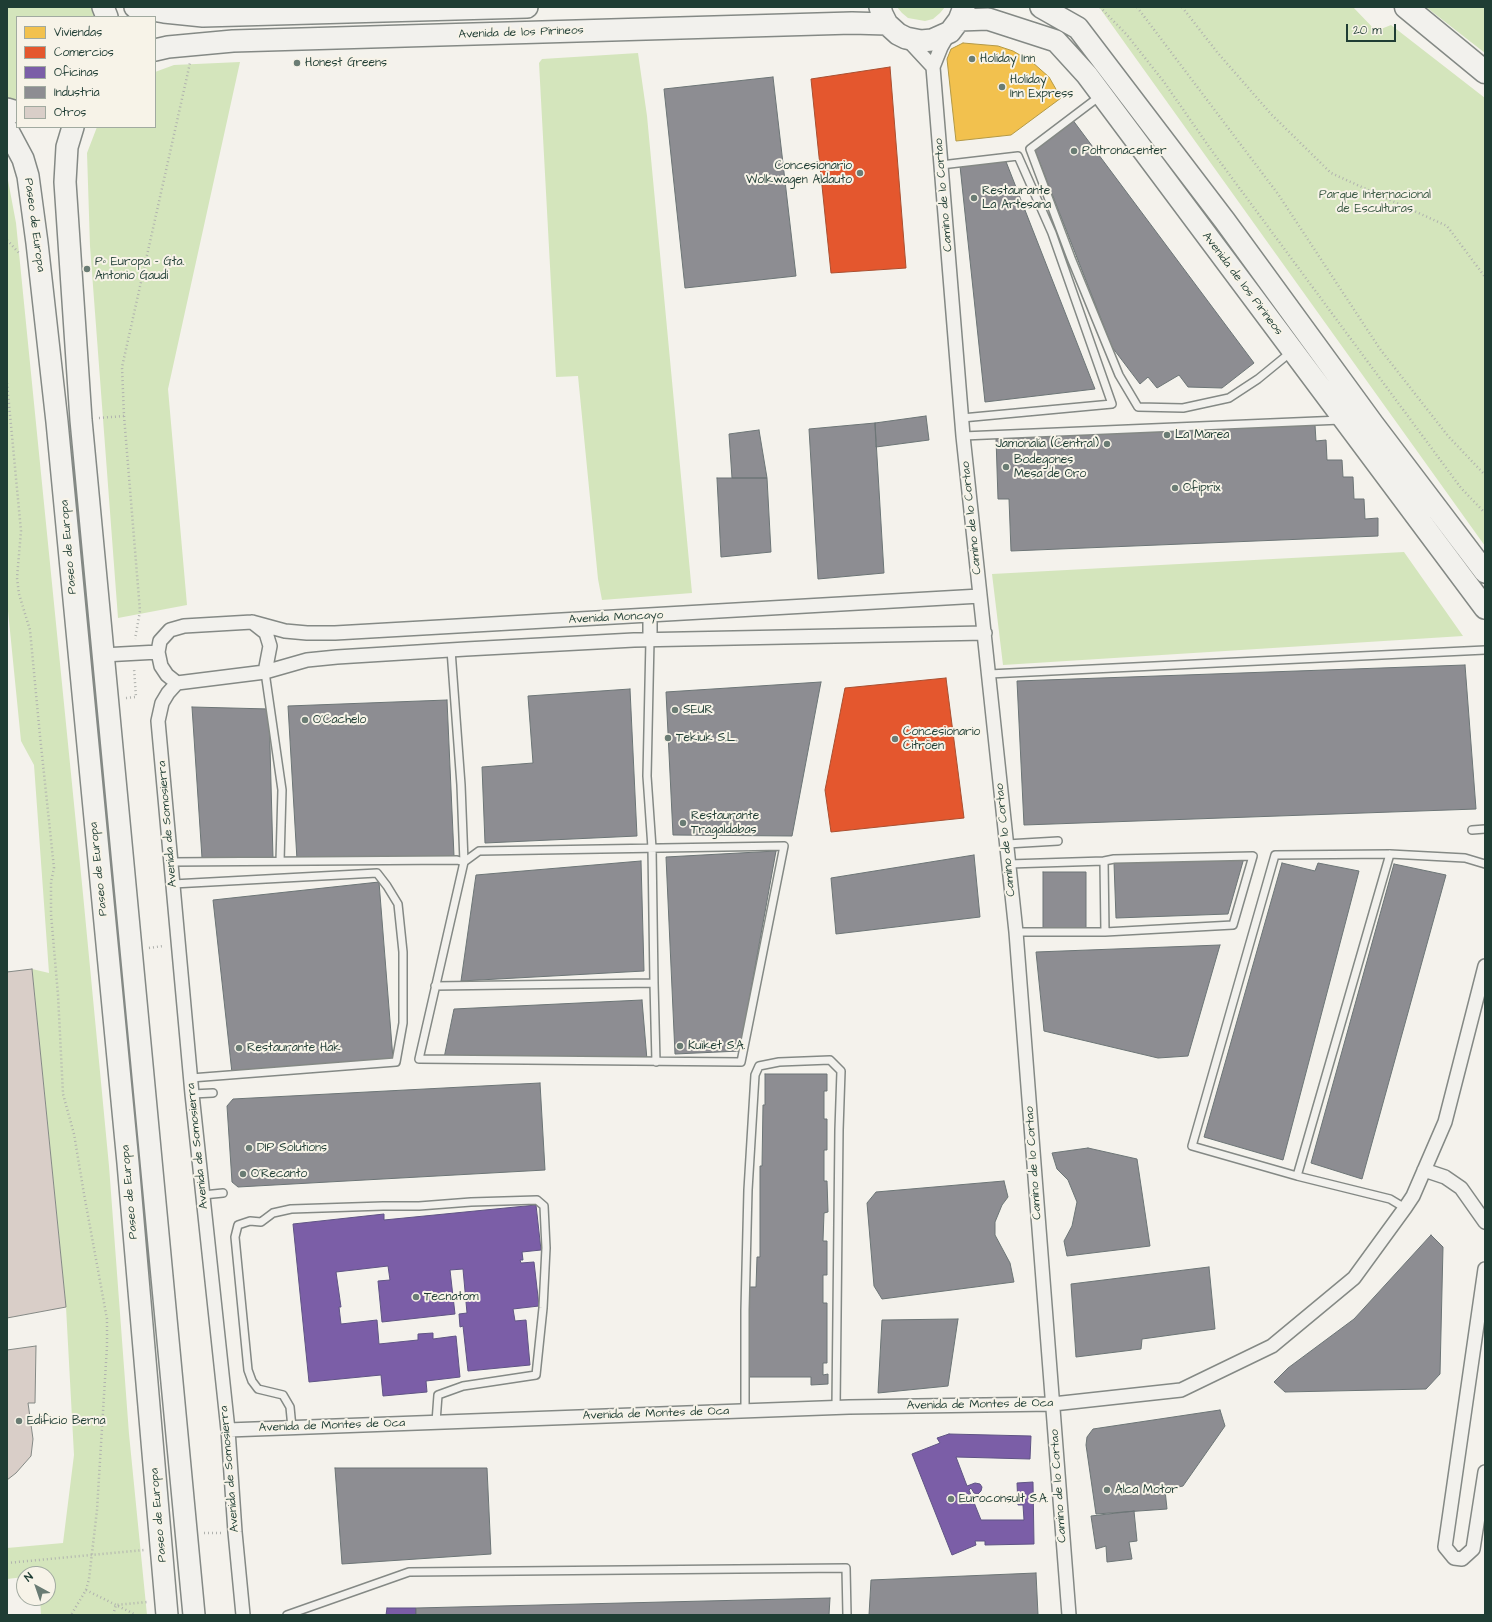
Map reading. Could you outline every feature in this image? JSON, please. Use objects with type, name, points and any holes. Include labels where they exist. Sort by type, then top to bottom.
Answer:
[{"type":"highway","points":[[1406,7],[1485,72]]},
{"type":"main road","points":[[135,7],[164,12],[527,7]]},
{"type":"main road","name":"Avenida de los Pirineos","points":[[1041,7],[1078,28],[1225,221],[1373,424],[1485,572]]},
{"type":"main road","points":[[884,15],[898,34],[906,38],[920,41],[932,40],[958,20]]},
{"type":"main road","name":"Avenida de los Pirineos","points":[[156,50],[168,46],[233,41],[836,24],[884,15]]},
{"type":"main road","name":"Avenida de los Pirineos","points":[[958,20],[988,19],[1056,41],[1087,75],[1485,608]]},
{"type":"main road","name":"Paseo de Europa","points":[[74,128],[67,147],[65,182],[81,420],[185,1534],[194,1615]]},
{"type":"main road","name":"Paseo de Europa","points":[[7,129],[23,159],[28,176],[57,422],[128,1171],[167,1615]]},
{"type":"street","name":"Camino de lo Cortao","points":[[958,20],[941,47],[933,67],[963,436],[1016,932],[1069,1615]]},
{"type":"street","points":[[906,38],[933,67]]},
{"type":"street","name":"Avenida Moncayo","points":[[158,652],[160,641],[170,630],[184,626],[252,622],[285,631],[335,633],[980,596]]},
{"type":"street","points":[[650,616],[650,640]]},
{"type":"street","points":[[252,622],[266,633],[270,646],[265,672]]},
{"type":"street","name":"Avenida Moncayo","points":[[177,683],[265,672],[307,660],[337,656],[650,640],[985,633]]},
{"type":"street","points":[[103,655],[158,652],[161,666],[167,675],[177,683]]},
{"type":"street","name":"Avenida de Somosierra","points":[[177,683],[162,703],[158,721],[192,1094],[228,1430],[235,1532],[243,1615]]},
{"type":"street","name":"Avenida de Montes de Oca","points":[[228,1430],[836,1407],[1053,1404],[1181,1390],[1272,1346],[1354,1278],[1405,1208],[1413,1196],[1445,1122],[1485,966]]},
{"type":"street","points":[[1424,1170],[1445,1177],[1461,1188],[1485,1222]]},
{"type":"street","points":[[1485,1269],[1445,1546],[1454,1558],[1462,1559],[1473,1549],[1485,1472]]},
{"type":"lane","points":[[1102,95],[1030,149],[1071,258],[1119,375],[1138,407],[1183,408],[1229,398],[1258,380],[1292,351]]},
{"type":"lane","points":[[941,165],[1018,156],[1052,233],[1112,404],[962,418]]},
{"type":"lane","points":[[963,436],[1344,420]]},
{"type":"lane","points":[[650,640],[647,776],[652,848],[656,1062]]},
{"type":"lane","points":[[451,650],[461,785],[464,862],[419,1059],[741,1062],[784,846],[479,851],[464,862]]},
{"type":"lane","points":[[989,674],[1485,650]]},
{"type":"lane","points":[[265,672],[282,790],[280,861]]},
{"type":"lane","points":[[1472,830],[1485,829]]},
{"type":"lane","points":[[1007,844],[1058,841]]},
{"type":"lane","points":[[1297,1176],[1390,854]]},
{"type":"lane","points":[[1405,1208],[1390,1199],[1297,1176],[1192,1146],[1275,855],[1390,854],[1465,858],[1485,864]]},
{"type":"lane","points":[[1009,864],[1104,861],[1114,859],[1253,856],[1233,925],[1104,932],[1016,932]]},
{"type":"lane","points":[[171,862],[457,860],[464,862]]},
{"type":"lane","points":[[1104,861],[1104,932]]},
{"type":"lane","points":[[173,884],[378,873],[398,904],[403,952],[403,1023],[396,1062],[191,1078]]},
{"type":"lane","points":[[435,986],[654,983]]},
{"type":"lane","points":[[745,1411],[745,1310],[748,1190],[755,1075],[759,1066],[779,1062],[830,1060],[841,1071],[836,1407]]},
{"type":"lane","points":[[192,1094],[213,1093]]},
{"type":"lane","points":[[203,1195],[223,1193]]},
{"type":"lane","points":[[292,1428],[290,1407],[283,1395],[258,1389],[252,1381],[248,1370],[235,1237],[238,1225],[250,1221],[261,1222],[273,1214],[291,1209],[419,1206],[471,1202],[537,1200],[544,1206],[546,1248],[543,1308],[536,1375],[463,1386],[438,1395],[436,1422]]},
{"type":"lane","points":[[287,1615],[409,1572],[846,1568],[846,1615]]},
{"type":"path","points":[[1100,7],[1127,35],[1164,82],[1216,157],[1461,488],[1485,513]]},
{"type":"path","points":[[1137,7],[1278,194],[1380,349],[1448,436],[1485,475]]},
{"type":"path","points":[[1182,7],[1217,52],[1271,114],[1331,172],[1447,226],[1485,277]]},
{"type":"path","points":[[107,700],[136,697],[133,654],[140,611],[124,416],[122,367],[191,57]]},
{"type":"path","points":[[7,240],[21,255]]},
{"type":"path","points":[[7,383],[21,531],[18,578],[19,594],[30,630],[54,868],[51,882],[51,914],[63,1094],[74,1134],[107,1319],[107,1353],[97,1510],[92,1556],[86,1590],[71,1615]]},
{"type":"path","points":[[81,420],[124,416]]},
{"type":"path","points":[[185,1534],[235,1532]]},
{"type":"path","points":[[7,1563],[144,1550]]},
{"type":"path","points":[[86,1590],[136,1615]]},
{"type":"green space","points":[[7,7],[92,7],[96,16],[16,16],[16,100],[7,97]]},
{"type":"green space","points":[[897,7],[945,7],[933,19],[925,21],[908,18]]},
{"type":"green space","name":"Parque Internacional de Esculturas","points":[[1099,7],[1353,7],[1376,31],[1391,25],[1485,98],[1485,546]]},
{"type":"green space","points":[[1426,7],[1485,7],[1485,53]]},
{"type":"green space","points":[[638,53],[647,116],[692,593],[602,600],[598,579],[578,376],[556,377],[539,63],[542,59]]},
{"type":"green space","points":[[240,62],[168,389],[187,605],[118,618],[90,246],[87,153],[97,128],[156,128],[156,72],[174,65]]},
{"type":"green space","points":[[7,175],[16,223],[83,894],[109,1166],[129,1434],[147,1615],[41,1615],[40,1606],[56,1606],[56,1566],[16,1566],[16,1578],[7,1579],[7,1548],[63,1543],[74,1455],[66,1307],[32,969],[49,973],[34,765],[21,741],[7,601]]},
{"type":"green space","points":[[1404,552],[1463,636],[1003,665],[992,574]]},
{"type":"building: Viviendas","name":"Holiday Inn Express","points":[[963,43],[998,46],[1013,51],[1032,62],[1049,77],[1061,98],[1011,135],[956,141],[947,59],[951,49]]},
{"type":"building: Comercios","name":"Concesionario Wolkwagen Aldauto","points":[[890,67],[906,268],[831,273],[811,79]]},
{"type":"building: Comercios","name":"Concesionario Citröen","points":[[946,678],[964,818],[831,832],[825,790],[845,688]]},
{"type":"building: Oficinas","name":"Tecnatom","points":[[536,1205],[541,1250],[522,1252],[523,1260],[520,1260],[521,1263],[534,1262],[539,1306],[513,1309],[515,1321],[526,1320],[530,1365],[468,1371],[463,1326],[460,1327],[459,1314],[467,1313],[463,1269],[450,1270],[455,1314],[382,1322],[378,1281],[390,1280],[388,1266],[336,1272],[341,1307],[339,1307],[341,1324],[377,1320],[379,1344],[418,1340],[418,1334],[433,1333],[433,1339],[456,1336],[460,1377],[426,1381],[427,1392],[383,1396],[381,1375],[309,1382],[293,1224],[384,1214],[384,1220]]},
{"type":"building: Oficinas","name":"Euroconsult S.A.","points":[[949,1434],[1031,1436],[1030,1459],[956,1457],[967,1486],[975,1483],[980,1484],[982,1487],[978,1494],[974,1493],[971,1488],[969,1490],[981,1520],[1024,1520],[1023,1505],[1018,1505],[1017,1483],[1033,1482],[1034,1544],[985,1545],[985,1541],[975,1541],[976,1545],[952,1555],[912,1454],[940,1443],[937,1438]]},
{"type":"building: Oficinas","points":[[387,1608],[416,1608],[416,1615],[386,1615]]},
{"type":"building: Industria","points":[[773,77],[796,276],[685,288],[664,89]]},
{"type":"building: Industria","points":[[1072,119],[1254,363],[1222,388],[1188,387],[1179,375],[1157,388],[1148,377],[1140,384],[1112,347],[1034,148]]},
{"type":"building: Industria","points":[[1005,159],[1095,389],[985,402],[960,166]]},
{"type":"building: Industria","points":[[926,416],[929,440],[876,447],[875,423]]},
{"type":"building: Industria","points":[[875,423],[884,573],[818,579],[809,429]]},
{"type":"building: Industria","name":"Ofiprix","points":[[1315,425],[1316,441],[1326,440],[1327,460],[1342,460],[1343,477],[1353,477],[1354,499],[1364,499],[1365,519],[1378,518],[1378,536],[1011,551],[1009,499],[998,499],[996,438]]},
{"type":"building: Industria","points":[[759,430],[767,478],[732,478],[729,434]]},
{"type":"building: Industria","points":[[717,478],[767,478],[771,552],[721,557]]},
{"type":"building: Industria","points":[[1465,665],[1476,809],[1024,825],[1017,681]]},
{"type":"building: Industria","points":[[821,682],[792,836],[673,835],[666,692]]},
{"type":"building: Industria","points":[[630,689],[637,836],[485,843],[482,767],[533,763],[528,696]]},
{"type":"building: Industria","points":[[447,700],[454,856],[297,860],[288,706]]},
{"type":"building: Industria","points":[[192,707],[269,709],[273,858],[202,858]]},
{"type":"building: Industria","points":[[776,851],[740,1051],[675,1054],[666,857]]},
{"type":"building: Industria","points":[[974,855],[980,917],[836,934],[831,878]]},
{"type":"building: Industria","points":[[1244,858],[1228,914],[1116,918],[1114,863]]},
{"type":"building: Industria","points":[[641,861],[644,971],[461,981],[476,875]]},
{"type":"building: Industria","points":[[1282,863],[1315,871],[1318,863],[1359,871],[1283,1160],[1204,1137]]},
{"type":"building: Industria","points":[[1394,864],[1446,875],[1362,1179],[1311,1163]]},
{"type":"building: Industria","points":[[1043,872],[1086,872],[1086,929],[1043,929]]},
{"type":"building: Industria","points":[[379,882],[393,1059],[232,1073],[213,900]]},
{"type":"building: Industria","points":[[1220,945],[1188,1056],[1158,1058],[1044,1031],[1036,952]]},
{"type":"building: Industria","points":[[642,1000],[647,1060],[444,1058],[454,1009]]},
{"type":"building: Industria","points":[[765,1074],[827,1074],[827,1091],[824,1091],[824,1119],[827,1119],[827,1150],[824,1150],[824,1181],[827,1181],[828,1212],[824,1213],[823,1241],[827,1241],[827,1275],[823,1275],[823,1303],[827,1303],[827,1363],[823,1363],[823,1375],[828,1374],[828,1384],[811,1385],[811,1377],[748,1377],[749,1287],[756,1287],[757,1257],[760,1257],[760,1166],[762,1166]]},
{"type":"building: Industria","points":[[540,1083],[545,1170],[238,1187],[232,1182],[227,1106],[233,1099]]},
{"type":"building: Industria","points":[[1088,1148],[1137,1159],[1150,1246],[1067,1256],[1064,1241],[1072,1226],[1077,1202],[1068,1180],[1057,1169],[1052,1153]]},
{"type":"building: Industria","points":[[1004,1181],[1008,1197],[1002,1205],[995,1222],[995,1235],[1010,1263],[1014,1282],[882,1299],[874,1286],[867,1203],[876,1192]]},
{"type":"building: Industria","points":[[1431,1235],[1443,1247],[1440,1374],[1426,1389],[1285,1392],[1274,1382],[1288,1368],[1354,1319]]},
{"type":"building: Industria","points":[[1209,1267],[1215,1329],[1142,1339],[1141,1349],[1076,1357],[1071,1284]]},
{"type":"building: Industria","points":[[958,1319],[948,1386],[878,1393],[882,1320]]},
{"type":"building: Industria","points":[[1220,1410],[1225,1426],[1183,1486],[1165,1490],[1167,1509],[1096,1514],[1086,1445],[1087,1437],[1093,1429]]},
{"type":"building: Industria","points":[[335,1468],[487,1468],[491,1554],[342,1564]]},
{"type":"building: Industria","points":[[1134,1511],[1137,1541],[1129,1542],[1132,1559],[1107,1562],[1106,1546],[1096,1549],[1091,1516]]},
{"type":"building: Industria","points":[[1036,1573],[1038,1615],[869,1615],[871,1580]]},
{"type":"building: Industria","points":[[830,1598],[829,1615],[416,1615],[416,1608]]},
{"type":"building: Otros","points":[[32,969],[66,1307],[7,1318],[7,972]]},
{"type":"building: Otros","name":"Edificio Berna","points":[[36,1346],[35,1403],[28,1403],[33,1439],[31,1456],[16,1473],[7,1480],[7,1350]]},
{"type":"place","name":"Holiday Inn","points":[[972,59]]},
{"type":"place","name":"Honest Greens","points":[[297,63]]},
{"type":"place","name":"Holiday Inn Express","points":[[1002,87]]},
{"type":"place","name":"Poltronacenter","points":[[1074,151]]},
{"type":"place","name":"Concesionario Wolkwagen Aldauto","points":[[860,173]]},
{"type":"place","name":"Restaurante La Artesana","points":[[974,198]]},
{"type":"place","name":"Pº Europa - Gta. Antonio Gaudí","points":[[87,269]]},
{"type":"place","name":"La Marea","points":[[1167,435]]},
{"type":"place","name":"Jamonalia (Central)","points":[[1107,444]]},
{"type":"place","name":"Bodegones Mesa de Oro","points":[[1006,467]]},
{"type":"place","name":"Ofiprix","points":[[1175,488]]},
{"type":"place","name":"SEUR","points":[[675,710]]},
{"type":"place","name":"O'Cachelo","points":[[305,720]]},
{"type":"place","name":"Tekiuk S.L.","points":[[668,738]]},
{"type":"place","name":"Concesionario Citröen","points":[[895,739]]},
{"type":"place","name":"Restaurante Tragaldabas","points":[[683,823]]},
{"type":"place","name":"Kuiket S.A.","points":[[680,1046]]},
{"type":"place","name":"Restaurante Hak","points":[[239,1048]]},
{"type":"place","name":"DIP Solutions","points":[[249,1148]]},
{"type":"place","name":"O'Recanto","points":[[243,1174]]},
{"type":"place","name":"Tecnatom","points":[[416,1297]]},
{"type":"place","name":"Edificio Berna","points":[[19,1421]]},
{"type":"place","name":"Alca Motor","points":[[1107,1490]]},
{"type":"place","name":"Euroconsult S.A.","points":[[951,1499]]}]
